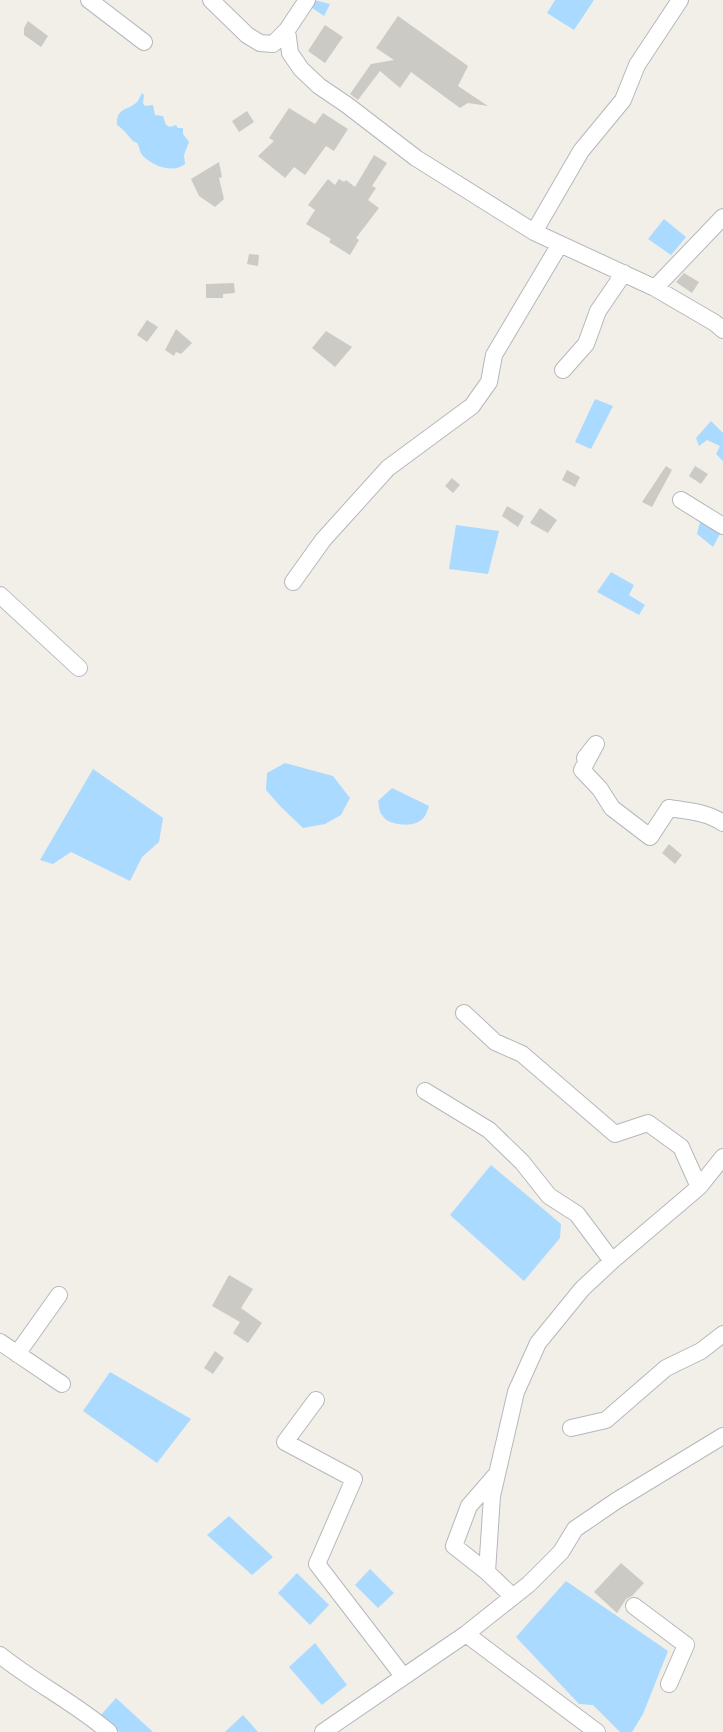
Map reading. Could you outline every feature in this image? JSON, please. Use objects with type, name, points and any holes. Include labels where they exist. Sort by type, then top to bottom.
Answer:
[{"type":"street","points":[[89,0],[144,42]]},
{"type":"street","points":[[211,0],[260,43],[273,44],[287,30],[307,0]]},
{"type":"street","points":[[534,232],[581,151],[623,100],[638,66],[680,0]]},
{"type":"street","points":[[287,30],[290,53],[300,69],[319,86],[416,158],[534,232],[655,288],[723,330]]},
{"type":"street","points":[[655,288],[723,217]]},
{"type":"street","points":[[293,582],[329,532],[388,468],[472,406],[489,382],[494,355],[560,244]]},
{"type":"street","points":[[563,370],[586,344],[598,312],[624,273]]},
{"type":"street","points":[[681,500],[723,526]]},
{"type":"street","points":[[0,595],[79,668]]},
{"type":"street","points":[[585,758],[596,744],[582,770],[600,789],[612,808],[650,837],[669,808],[690,811],[723,823]]},
{"type":"street","points":[[464,1013],[495,1042],[522,1054],[615,1134],[648,1124],[681,1147],[699,1187]]},
{"type":"street","points":[[425,1091],[489,1131],[522,1162],[549,1196],[577,1214],[612,1261]]},
{"type":"street","points":[[487,1572],[492,1496],[516,1392],[538,1343],[582,1289],[699,1187],[723,1157]]},
{"type":"street","points":[[17,1354],[59,1295]]},
{"type":"street","points":[[571,1428],[606,1420],[666,1368],[701,1351],[723,1334]]},
{"type":"street","points":[[0,1342],[62,1384]]},
{"type":"street","points":[[316,1400],[285,1442],[354,1479],[316,1564],[403,1676]]},
{"type":"street","points":[[323,1732],[466,1634],[529,1584],[561,1552],[574,1529],[722,1437]]},
{"type":"street","points":[[498,1472],[469,1506],[454,1546],[487,1572],[512,1596]]},
{"type":"street","points":[[634,1606],[686,1645],[669,1684]]},
{"type":"street","points":[[466,1634],[597,1732]]},
{"type":"street","points":[[0,1655],[109,1732]]},
{"type":"water","points":[[314,0],[330,4],[324,16],[311,7]]},
{"type":"water","points":[[555,0],[594,0],[574,30],[547,13]]},
{"type":"water","points":[[142,93],[145,106],[153,105],[155,115],[163,116],[166,125],[183,128],[183,134],[189,142],[184,155],[185,164],[180,167],[163,168],[147,160],[137,143],[117,125],[118,115],[134,105]]},
{"type":"water","points":[[664,219],[686,237],[671,255],[648,239]]},
{"type":"water","points":[[595,399],[613,406],[591,449],[575,442]]},
{"type":"water","points":[[711,421],[723,433],[723,461],[716,454],[720,446],[707,440],[699,446],[696,438]]},
{"type":"water","points":[[701,518],[721,532],[713,547],[697,534]]},
{"type":"water","points":[[456,525],[499,531],[488,574],[449,569]]},
{"type":"water","points":[[611,572],[634,585],[629,595],[645,605],[639,615],[597,592]]},
{"type":"water","points":[[285,763],[333,776],[350,798],[341,815],[325,824],[303,828],[266,790],[267,773]]},
{"type":"water","points":[[93,769],[163,818],[159,842],[142,857],[130,881],[71,852],[53,864],[40,860]]},
{"type":"water","points":[[392,788],[429,806],[422,819],[414,824],[404,825],[393,823],[385,818],[380,812],[378,801]]},
{"type":"water","points":[[491,1165],[561,1224],[560,1238],[524,1281],[450,1215]]},
{"type":"water","points":[[110,1372],[191,1419],[157,1463],[83,1411]]},
{"type":"water","points":[[229,1516],[273,1557],[252,1575],[207,1535]]},
{"type":"water","points":[[370,1569],[394,1593],[378,1608],[355,1585]]},
{"type":"water","points":[[297,1573],[329,1605],[310,1625],[278,1593]]},
{"type":"water","points":[[566,1581],[668,1651],[643,1714],[632,1732],[620,1732],[593,1705],[579,1704],[516,1637]]},
{"type":"water","points":[[315,1643],[347,1685],[322,1705],[289,1667]]},
{"type":"water","points":[[116,1698],[153,1732],[119,1732],[101,1715]]},
{"type":"water","points":[[243,1715],[258,1732],[225,1732]]},
{"type":"building","points":[[398,16],[468,66],[458,86],[488,106],[468,103],[460,108],[411,72],[400,88],[380,71],[358,100],[350,94],[371,64],[394,60],[376,48]]},
{"type":"building","points":[[28,21],[48,36],[41,47],[24,35],[24,28]]},
{"type":"building","points":[[325,25],[343,37],[325,63],[308,51]]},
{"type":"building","points":[[289,108],[315,124],[323,113],[348,129],[334,151],[326,146],[305,175],[294,167],[285,178],[258,156],[274,141],[269,138]]},
{"type":"building","points":[[247,111],[254,122],[239,132],[232,121]]},
{"type":"building","points":[[374,155],[387,163],[372,186],[376,188],[368,200],[379,208],[356,238],[359,240],[350,255],[329,242],[331,239],[306,224],[315,210],[308,205],[328,179],[335,185],[339,179],[344,182],[346,180],[355,187]]},
{"type":"building","points":[[219,162],[222,177],[219,178],[224,199],[215,207],[199,196],[191,179]]},
{"type":"building","points":[[249,254],[259,255],[258,266],[247,264]]},
{"type":"building","points":[[684,273],[699,282],[692,293],[676,282]]},
{"type":"building","points":[[234,283],[235,293],[223,294],[223,298],[206,298],[206,284]]},
{"type":"building","points":[[147,320],[158,327],[147,342],[137,335]]},
{"type":"building","points":[[176,329],[192,343],[181,354],[176,352],[174,356],[165,350]]},
{"type":"building","points":[[326,331],[352,347],[335,367],[312,348]]},
{"type":"building","points":[[666,466],[672,470],[652,507],[642,502]]},
{"type":"building","points":[[695,466],[708,474],[701,484],[689,476]]},
{"type":"building","points":[[567,470],[580,477],[575,487],[562,480]]},
{"type":"building","points":[[452,478],[460,485],[453,493],[445,486]]},
{"type":"building","points":[[507,506],[524,516],[518,527],[502,516]]},
{"type":"building","points":[[540,508],[557,520],[548,533],[530,523]]},
{"type":"building","points":[[669,844],[682,855],[675,864],[662,853]]},
{"type":"building","points":[[229,1275],[253,1289],[241,1308],[262,1323],[248,1343],[233,1333],[240,1322],[212,1306]]},
{"type":"building","points":[[215,1351],[224,1358],[213,1374],[204,1368]]},
{"type":"building","points":[[621,1563],[644,1583],[626,1599],[617,1613],[594,1592]]}]
